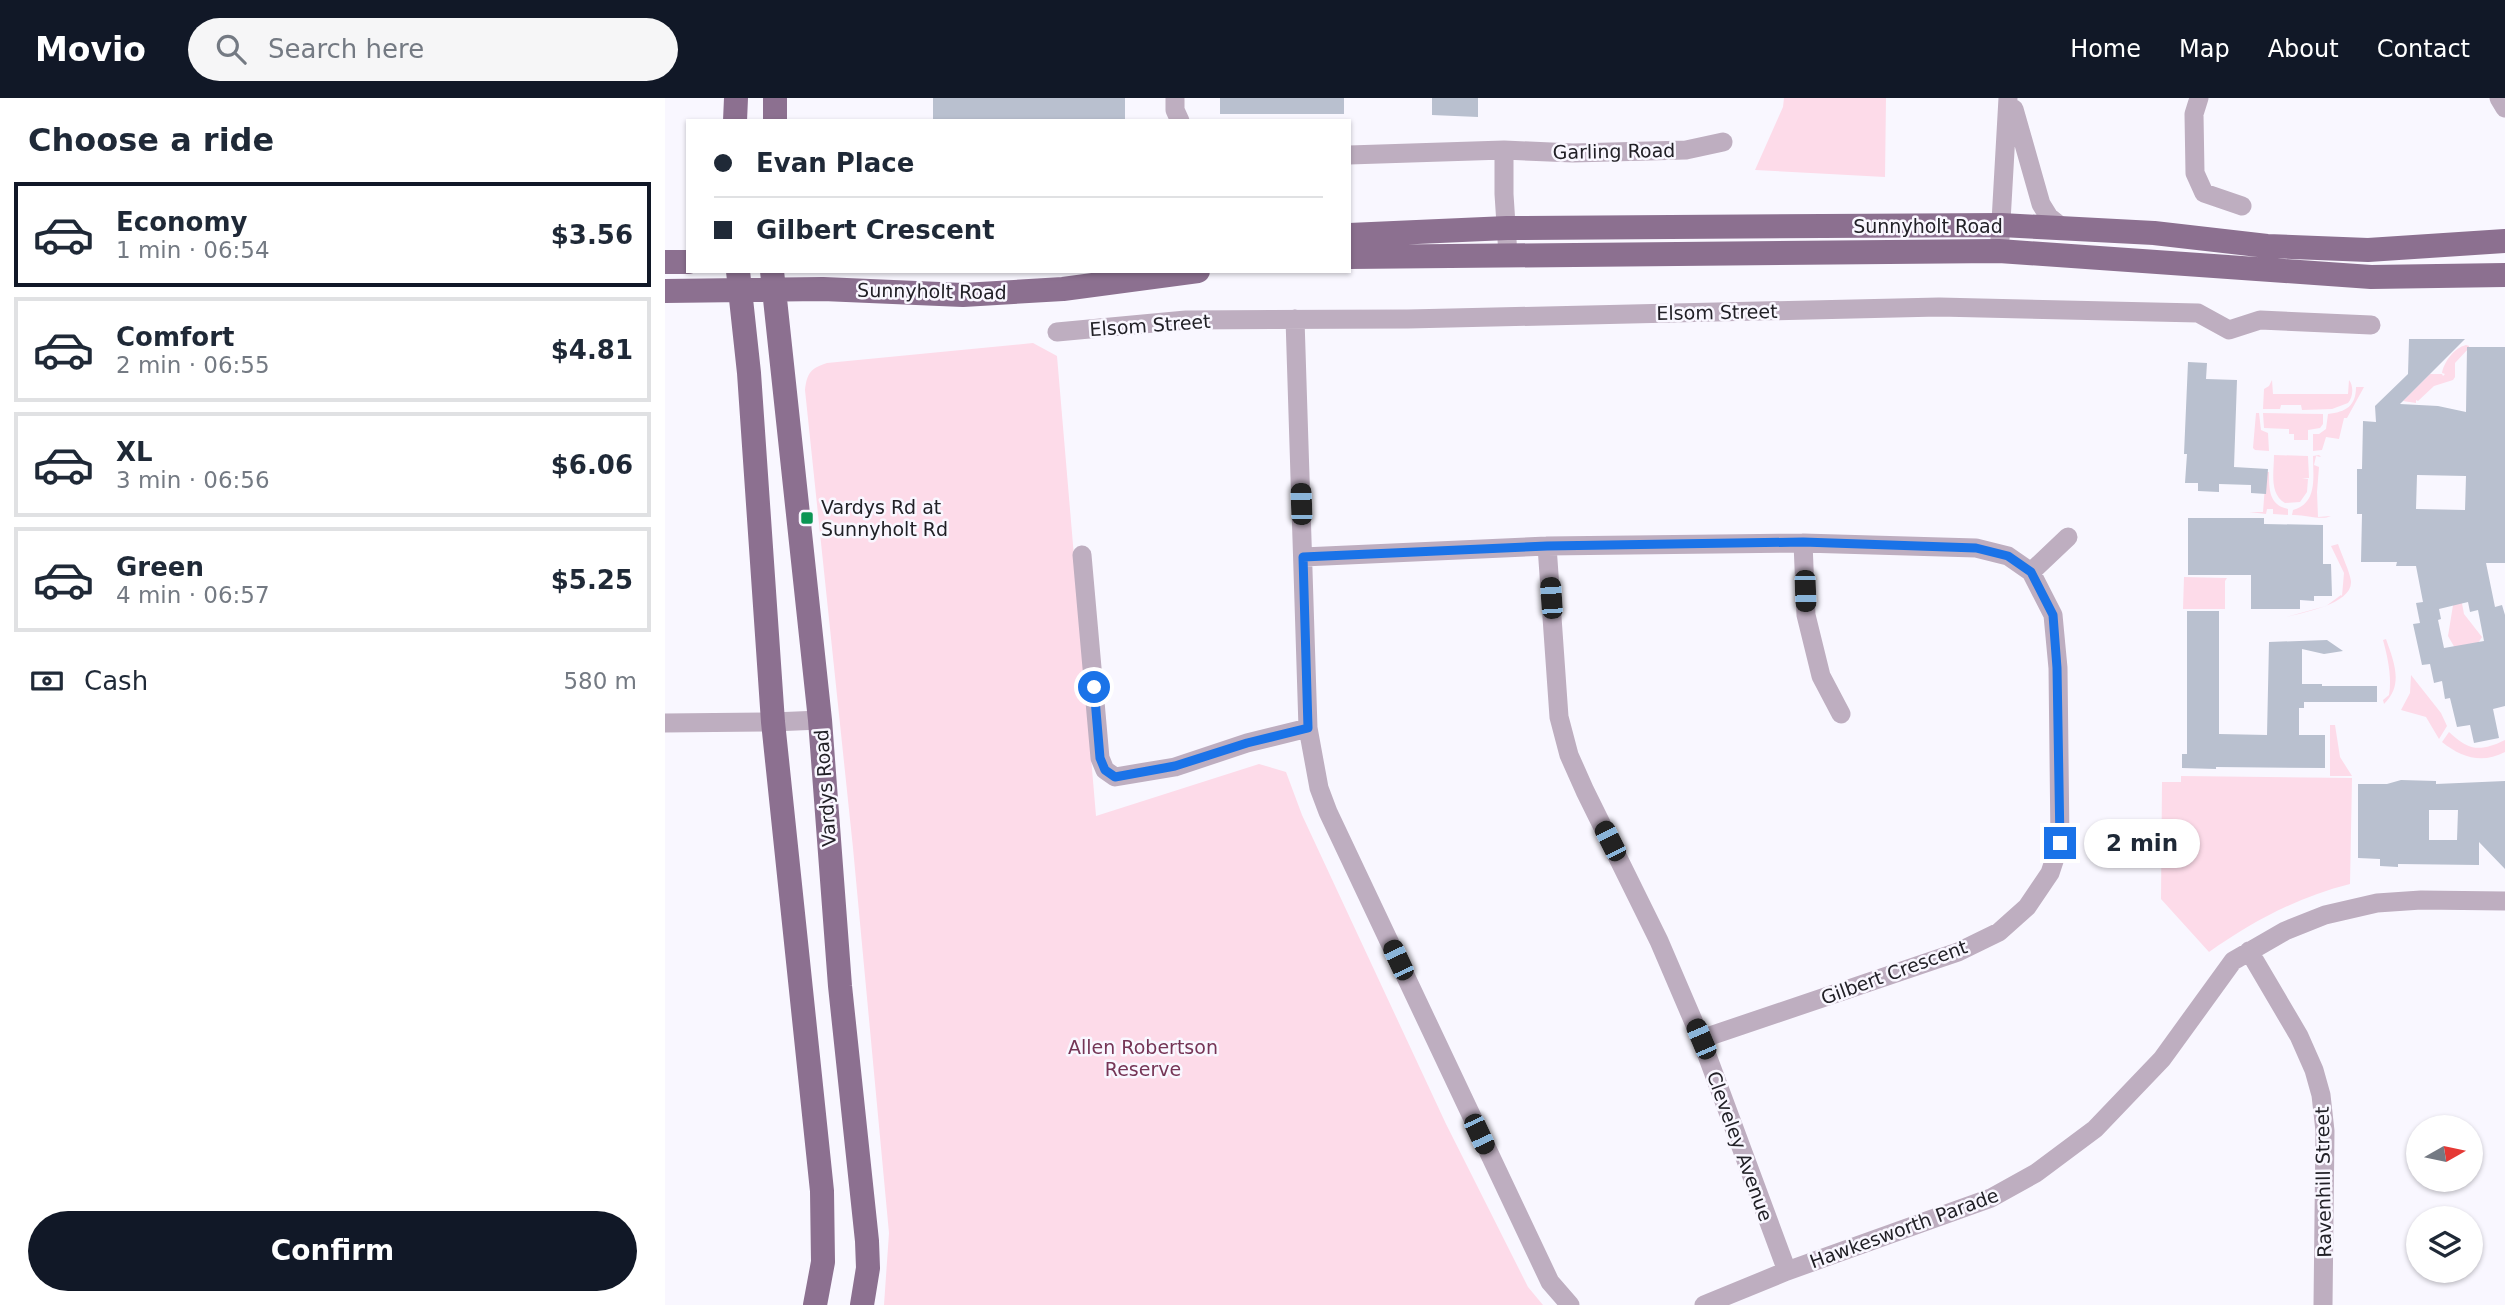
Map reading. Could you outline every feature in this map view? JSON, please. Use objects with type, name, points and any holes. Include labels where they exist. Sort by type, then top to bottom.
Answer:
[{"type":"main road","points":[[735,119],[736,98]]},
{"type":"main road","points":[[775,98],[775,119]]},
{"type":"main road","name":"Sunnyholt Road","points":[[1351,235],[1507,228],[2001,225],[2154,233],[2267,246],[2368,250],[2505,241]]},
{"type":"main road","name":"Sunnyholt Road","points":[[1351,257],[1999,251],[2371,277],[2505,275]]},
{"type":"main road","points":[[665,262],[686,262]]},
{"type":"main road","name":"Sunnyholt Road","points":[[665,291],[739,280],[773,280],[823,289],[963,295],[1063,289],[1183,273]]},
{"type":"main road","points":[[739,280],[749,373],[773,722],[822,1191],[823,1262],[815,1305]]},
{"type":"main road","name":"Vardys Road","points":[[773,280],[820,720],[837,959],[867,1241],[868,1268],[862,1305]]},
{"type":"street","points":[[1175,98],[1175,110],[1179,119]]},
{"type":"street","points":[[1999,251],[2010,98]]},
{"type":"street","points":[[2010,98],[2041,205],[2049,217],[2064,229]]},
{"type":"street","points":[[2199,98],[2194,114],[2195,173],[2204,193],[2242,206]]},
{"type":"street","points":[[2499,98],[2505,108]]},
{"type":"street","name":"Garling Road","points":[[1351,155],[1504,150],[1586,153],[1686,149],[1723,142]]},
{"type":"street","points":[[1504,150],[1508,256]]},
{"type":"street","name":"Elsom Street","points":[[1058,332],[1163,321],[1939,307],[2198,313],[2229,330],[2260,320],[2371,325]]},
{"type":"street","points":[[1295,319],[1308,728],[1319,788],[1550,1282],[1570,1305]]},
{"type":"street","points":[[1303,557],[1547,546],[1803,542],[1976,548],[2008,556],[2031,572],[2068,537]]},
{"type":"street","points":[[1803,542],[1806,615],[1821,676],[1841,714]]},
{"type":"street","name":"Cleveley Avenue","points":[[1547,546],[1559,717],[1569,755],[1659,941],[1701,1039],[1787,1271]]},
{"type":"street","points":[[1082,555],[1100,758],[1105,770],[1115,777],[1175,766],[1247,743],[1308,728]]},
{"type":"street","name":"Gilbert Crescent","points":[[1701,1039],[1958,953],[1999,932],[2027,907],[2050,873],[2060,843],[2057,668],[2053,615],[2031,572]]},
{"type":"street","points":[[665,723],[820,720]]},
{"type":"street","name":"Hawkesworth Parade","points":[[1704,1305],[1787,1271],[1991,1198],[2036,1173],[2095,1129],[2162,1059],[2233,961],[2306,922],[2358,905],[2421,900],[2505,901]]},
{"type":"street","name":"Ravenhill Street","points":[[2249,951],[2299,1036],[2314,1070],[2321,1095],[2325,1131],[2323,1305]]},
{"type":"green space","points":[[1784,98],[1886,98],[1885,177],[1755,170],[1783,107]]},
{"type":"green space","name":"Allen Robertson Reserve","points":[[1033,343],[1057,356],[1096,816],[1259,764],[1286,772],[1302,815],[1446,1124],[1528,1287],[1543,1305],[884,1305],[889,1233],[853,848],[805,390],[811,372],[827,363]]},
{"type":"green space","points":[[2466,345],[2469,348],[2455,363],[2453,380],[2434,386],[2416,400],[2416,403],[2403,401],[2430,374],[2443,376],[2447,360],[2457,349]]},
{"type":"green space","points":[[2272,380],[2273,394],[2348,394],[2349,380],[2352,395],[2348,403],[2332,409],[2302,410],[2301,405],[2281,405],[2280,409],[2263,409],[2264,389]]},
{"type":"green space","points":[[2356,387],[2364,387],[2347,418],[2344,418],[2339,439],[2326,437],[2322,450],[2313,451],[2313,434],[2319,434],[2326,429],[2328,414],[2349,407],[2356,394]]},
{"type":"green space","points":[[2256,413],[2259,413],[2261,430],[2268,433],[2269,451],[2253,448]]},
{"type":"green space","points":[[2263,413],[2323,414],[2323,424],[2320,428],[2308,430],[2308,440],[2294,440],[2294,434],[2289,434],[2289,429],[2264,428]]},
{"type":"green space","points":[[2274,455],[2308,456],[2309,478],[2302,478],[2308,479],[2307,492],[2300,502],[2285,503],[2277,494],[2274,488]]},
{"type":"green space","points":[[2319,455],[2321,457],[2316,456],[2314,465],[2319,467],[2318,517],[2331,516],[2323,518],[2292,515],[2293,510],[2307,502],[2312,488],[2313,456]]},
{"type":"green space","points":[[2266,472],[2269,472],[2271,496],[2277,504],[2288,509],[2288,515],[2273,514],[2273,509],[2267,509],[2266,514],[2249,512],[2263,512]]},
{"type":"green space","points":[[2338,544],[2351,581],[2344,596],[2327,605],[2342,596],[2344,573],[2331,546]]},
{"type":"green space","points":[[2184,577],[2227,578],[2225,609],[2183,609]]},
{"type":"green space","points":[[2455,593],[2460,593],[2464,614],[2482,637],[2466,662],[2463,662],[2448,636]]},
{"type":"green space","points":[[2386,639],[2396,681],[2390,697],[2384,704],[2383,700],[2389,695],[2390,682],[2383,640]]},
{"type":"green space","points":[[2411,675],[2441,713],[2447,726],[2439,739],[2426,717],[2401,710],[2410,693]]},
{"type":"green space","points":[[2330,725],[2335,725],[2340,757],[2352,776],[2330,776]]},
{"type":"green space","points":[[2449,732],[2475,748],[2505,740],[2505,752],[2488,758],[2472,758],[2442,742]]},
{"type":"green space","points":[[2181,776],[2352,778],[2350,884],[2277,911],[2209,952],[2161,899],[2162,782],[2181,782]]},
{"type":"building","points":[[933,98],[1125,98],[1125,119],[933,119]]},
{"type":"building","points":[[1220,98],[1344,98],[1344,114],[1220,114]]},
{"type":"building","points":[[1432,98],[1478,98],[1478,117],[1432,115]]},
{"type":"building","points":[[2409,339],[2465,339],[2400,404],[2438,406],[2466,412],[2467,347],[2505,347],[2505,563],[2486,563],[2495,607],[2502,605],[2505,615],[2505,706],[2493,709],[2499,738],[2474,743],[2470,725],[2457,727],[2450,698],[2445,699],[2442,681],[2434,683],[2430,664],[2422,665],[2413,624],[2420,623],[2416,603],[2423,602],[2416,566],[2396,566],[2397,562],[2361,562],[2362,514],[2357,514],[2357,469],[2362,469],[2363,421],[2376,422],[2375,406],[2408,374]],"holes":[[[2417,475],[2466,476],[2465,510],[2416,509]],[[2468,602],[2470,612],[2478,610],[2484,641],[2444,648],[2438,620],[2441,619],[2439,609]]]},
{"type":"building","points":[[2188,362],[2207,363],[2206,379],[2237,380],[2234,467],[2268,469],[2266,494],[2251,493],[2251,485],[2219,484],[2219,492],[2198,491],[2198,483],[2185,483]]},
{"type":"building","points":[[2188,518],[2264,518],[2264,524],[2323,525],[2323,564],[2331,564],[2332,596],[2314,596],[2314,601],[2300,600],[2300,609],[2251,609],[2251,575],[2188,575]]},
{"type":"building","points":[[2187,611],[2219,611],[2219,734],[2267,735],[2269,642],[2327,640],[2343,651],[2324,654],[2302,649],[2302,684],[2377,686],[2377,702],[2304,702],[2304,708],[2299,708],[2299,735],[2325,735],[2325,768],[2182,768],[2182,754],[2187,754]]},
{"type":"building","points":[[2401,780],[2436,781],[2436,784],[2505,781],[2505,869],[2479,842],[2479,865],[2380,866],[2380,859],[2358,858],[2358,784],[2387,784]],"holes":[[[2429,810],[2458,810],[2457,840],[2429,840]]]},
{"type":"place","name":"Vardys Rd at Sunnyholt Rd","points":[[807,518]]},
{"type":"route","points":[[1094,687],[1100,758],[1105,770],[1115,777],[1175,766],[1247,743],[1308,728],[1303,557],[1547,546],[1803,542],[1976,548],[2008,556],[2031,572],[2053,615],[2057,668],[2060,843]]}]
